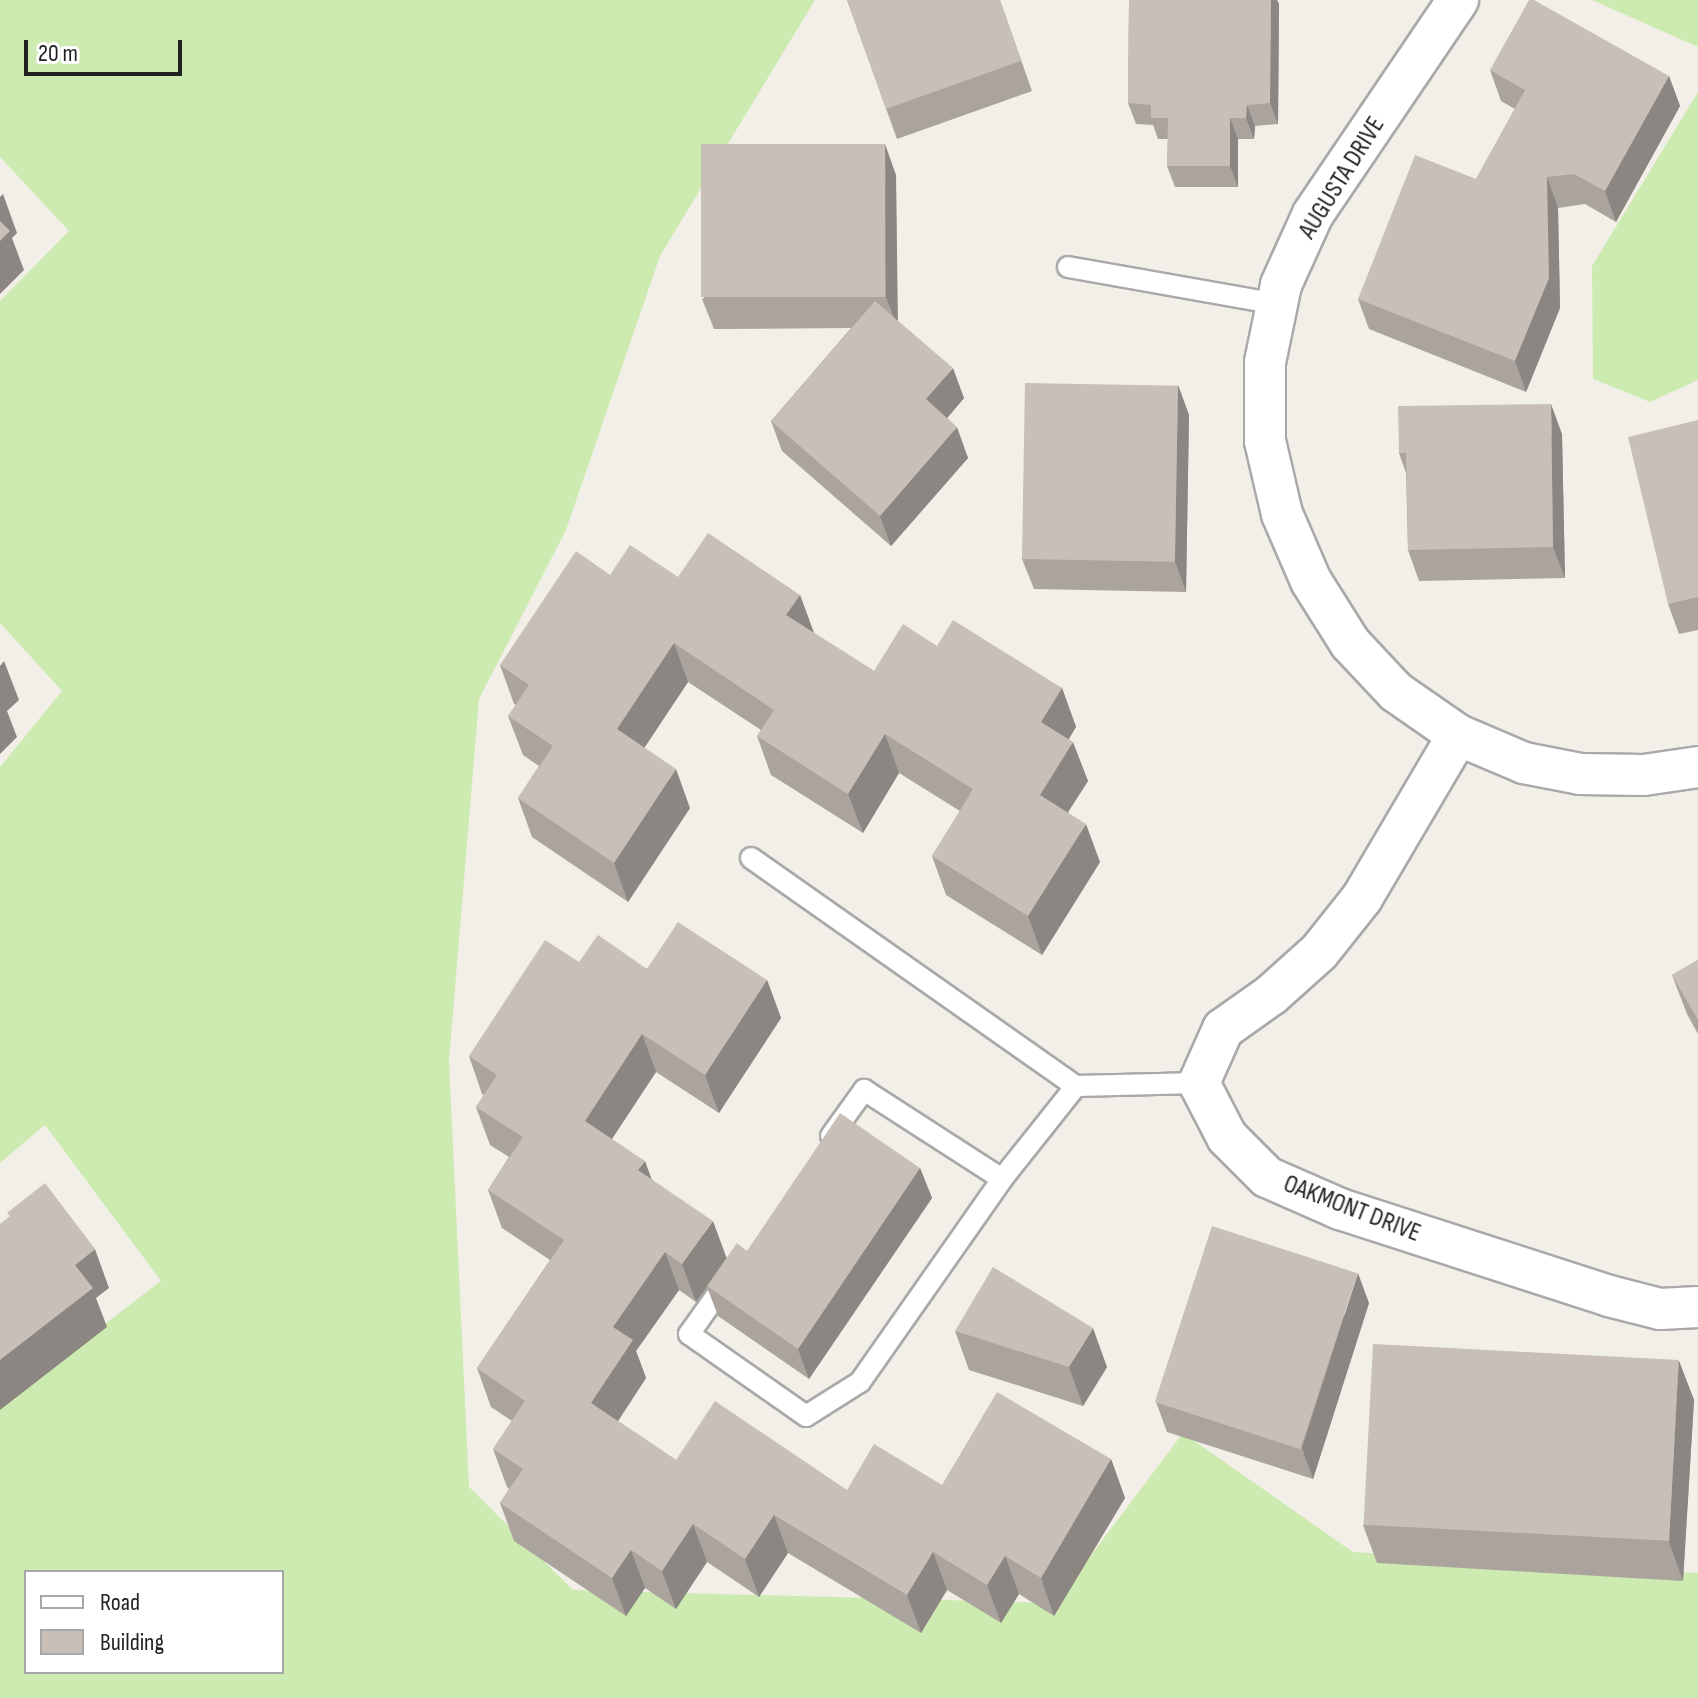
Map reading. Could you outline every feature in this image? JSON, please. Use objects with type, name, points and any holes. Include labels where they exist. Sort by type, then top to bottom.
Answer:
[{"type":"street","name":"AUGUSTA DRIVE","points":[[1458,0],[1313,214],[1281,285],[1265,362],[1265,441],[1282,514],[1311,581],[1350,643],[1396,692],[1458,735],[1524,763],[1580,774],[1644,775],[1698,767]]},
{"type":"street","points":[[1199,1083],[1223,1029],[1271,995],[1319,952],[1362,898],[1458,735]]},
{"type":"street","name":"OAKMONT DRIVE","points":[[1199,1083],[1227,1137],[1267,1177],[1340,1209],[1609,1296],[1660,1309],[1698,1307]]},
{"type":"lane","points":[[1068,267],[1277,304]]},
{"type":"lane","points":[[751,858],[1076,1086],[1199,1083]]},
{"type":"lane","points":[[735,1269],[689,1334],[806,1416],[860,1382],[1002,1179],[1076,1086]]},
{"type":"lane","points":[[818,1154],[864,1090],[1002,1179]]},
{"type":"green space","points":[[0,0],[815,0],[660,256],[566,530],[479,699],[449,1061],[469,1487],[573,1590],[1055,1603],[1183,1433],[1353,1552],[1698,1573],[1698,1698],[0,1698],[0,1404],[161,1281],[45,1125],[0,1163],[0,767],[62,691],[0,623],[0,301],[69,231],[0,157]]},
{"type":"green space","points":[[1592,0],[1698,0],[1698,47]]},
{"type":"green space","points":[[1698,92],[1698,380],[1650,402],[1593,379],[1592,266]]},
{"type":"building","points":[[847,0],[1000,0],[1021,61],[886,109]]},
{"type":"building","points":[[1129,0],[1271,0],[1270,103],[1247,105],[1246,118],[1230,118],[1230,166],[1167,166],[1168,118],[1151,118],[1151,105],[1128,103]]},
{"type":"building","points":[[1529,0],[1669,76],[1605,191],[1574,174],[1547,177],[1549,278],[1515,361],[1358,299],[1415,155],[1476,179],[1525,90],[1490,70]]},
{"type":"building","points":[[701,144],[885,144],[885,297],[701,297]]},
{"type":"building","points":[[0,221],[10,231],[0,241]]},
{"type":"building","points":[[875,301],[953,368],[926,399],[957,427],[880,516],[771,421]]},
{"type":"building","points":[[1025,383],[1178,386],[1175,562],[1022,559]]},
{"type":"building","points":[[1551,404],[1553,547],[1408,550],[1406,453],[1399,453],[1398,406]]},
{"type":"building","points":[[1698,420],[1698,597],[1668,604],[1628,437]]},
{"type":"building","points":[[708,533],[800,595],[786,615],[874,671],[903,624],[937,646],[953,620],[1062,688],[1041,722],[1073,742],[1040,795],[1086,824],[1028,916],[932,856],[973,789],[885,734],[848,794],[757,736],[774,710],[674,643],[617,729],[676,769],[614,863],[518,798],[553,746],[508,716],[529,685],[500,665],[576,551],[610,575],[630,545],[678,577]]},
{"type":"building","points":[[678,922],[767,980],[705,1075],[642,1034],[585,1121],[645,1161],[638,1170],[713,1221],[682,1264],[665,1252],[613,1327],[633,1340],[591,1403],[676,1460],[715,1401],[847,1490],[874,1444],[942,1485],[997,1392],[1111,1459],[1041,1578],[1005,1556],[987,1585],[933,1552],[907,1595],[774,1515],[745,1559],[693,1524],[662,1571],[631,1550],[612,1578],[500,1503],[523,1469],[493,1449],[525,1401],[477,1368],[564,1240],[488,1190],[523,1137],[476,1107],[497,1075],[469,1056],[545,940],[579,962],[598,935],[647,969]]},
{"type":"building","points":[[1698,960],[1698,1020],[1672,975]]},
{"type":"building","points":[[840,1113],[920,1168],[798,1349],[707,1286],[737,1243],[747,1251]]},
{"type":"building","points":[[45,1183],[95,1249],[75,1265],[93,1288],[0,1360],[0,1224],[10,1216],[7,1213]]},
{"type":"building","points":[[1212,1226],[1358,1273],[1300,1449],[1155,1402]]},
{"type":"building","points":[[993,1267],[1093,1328],[1069,1367],[955,1331]]},
{"type":"building","points":[[1373,1344],[1679,1360],[1669,1541],[1364,1525]]}]
